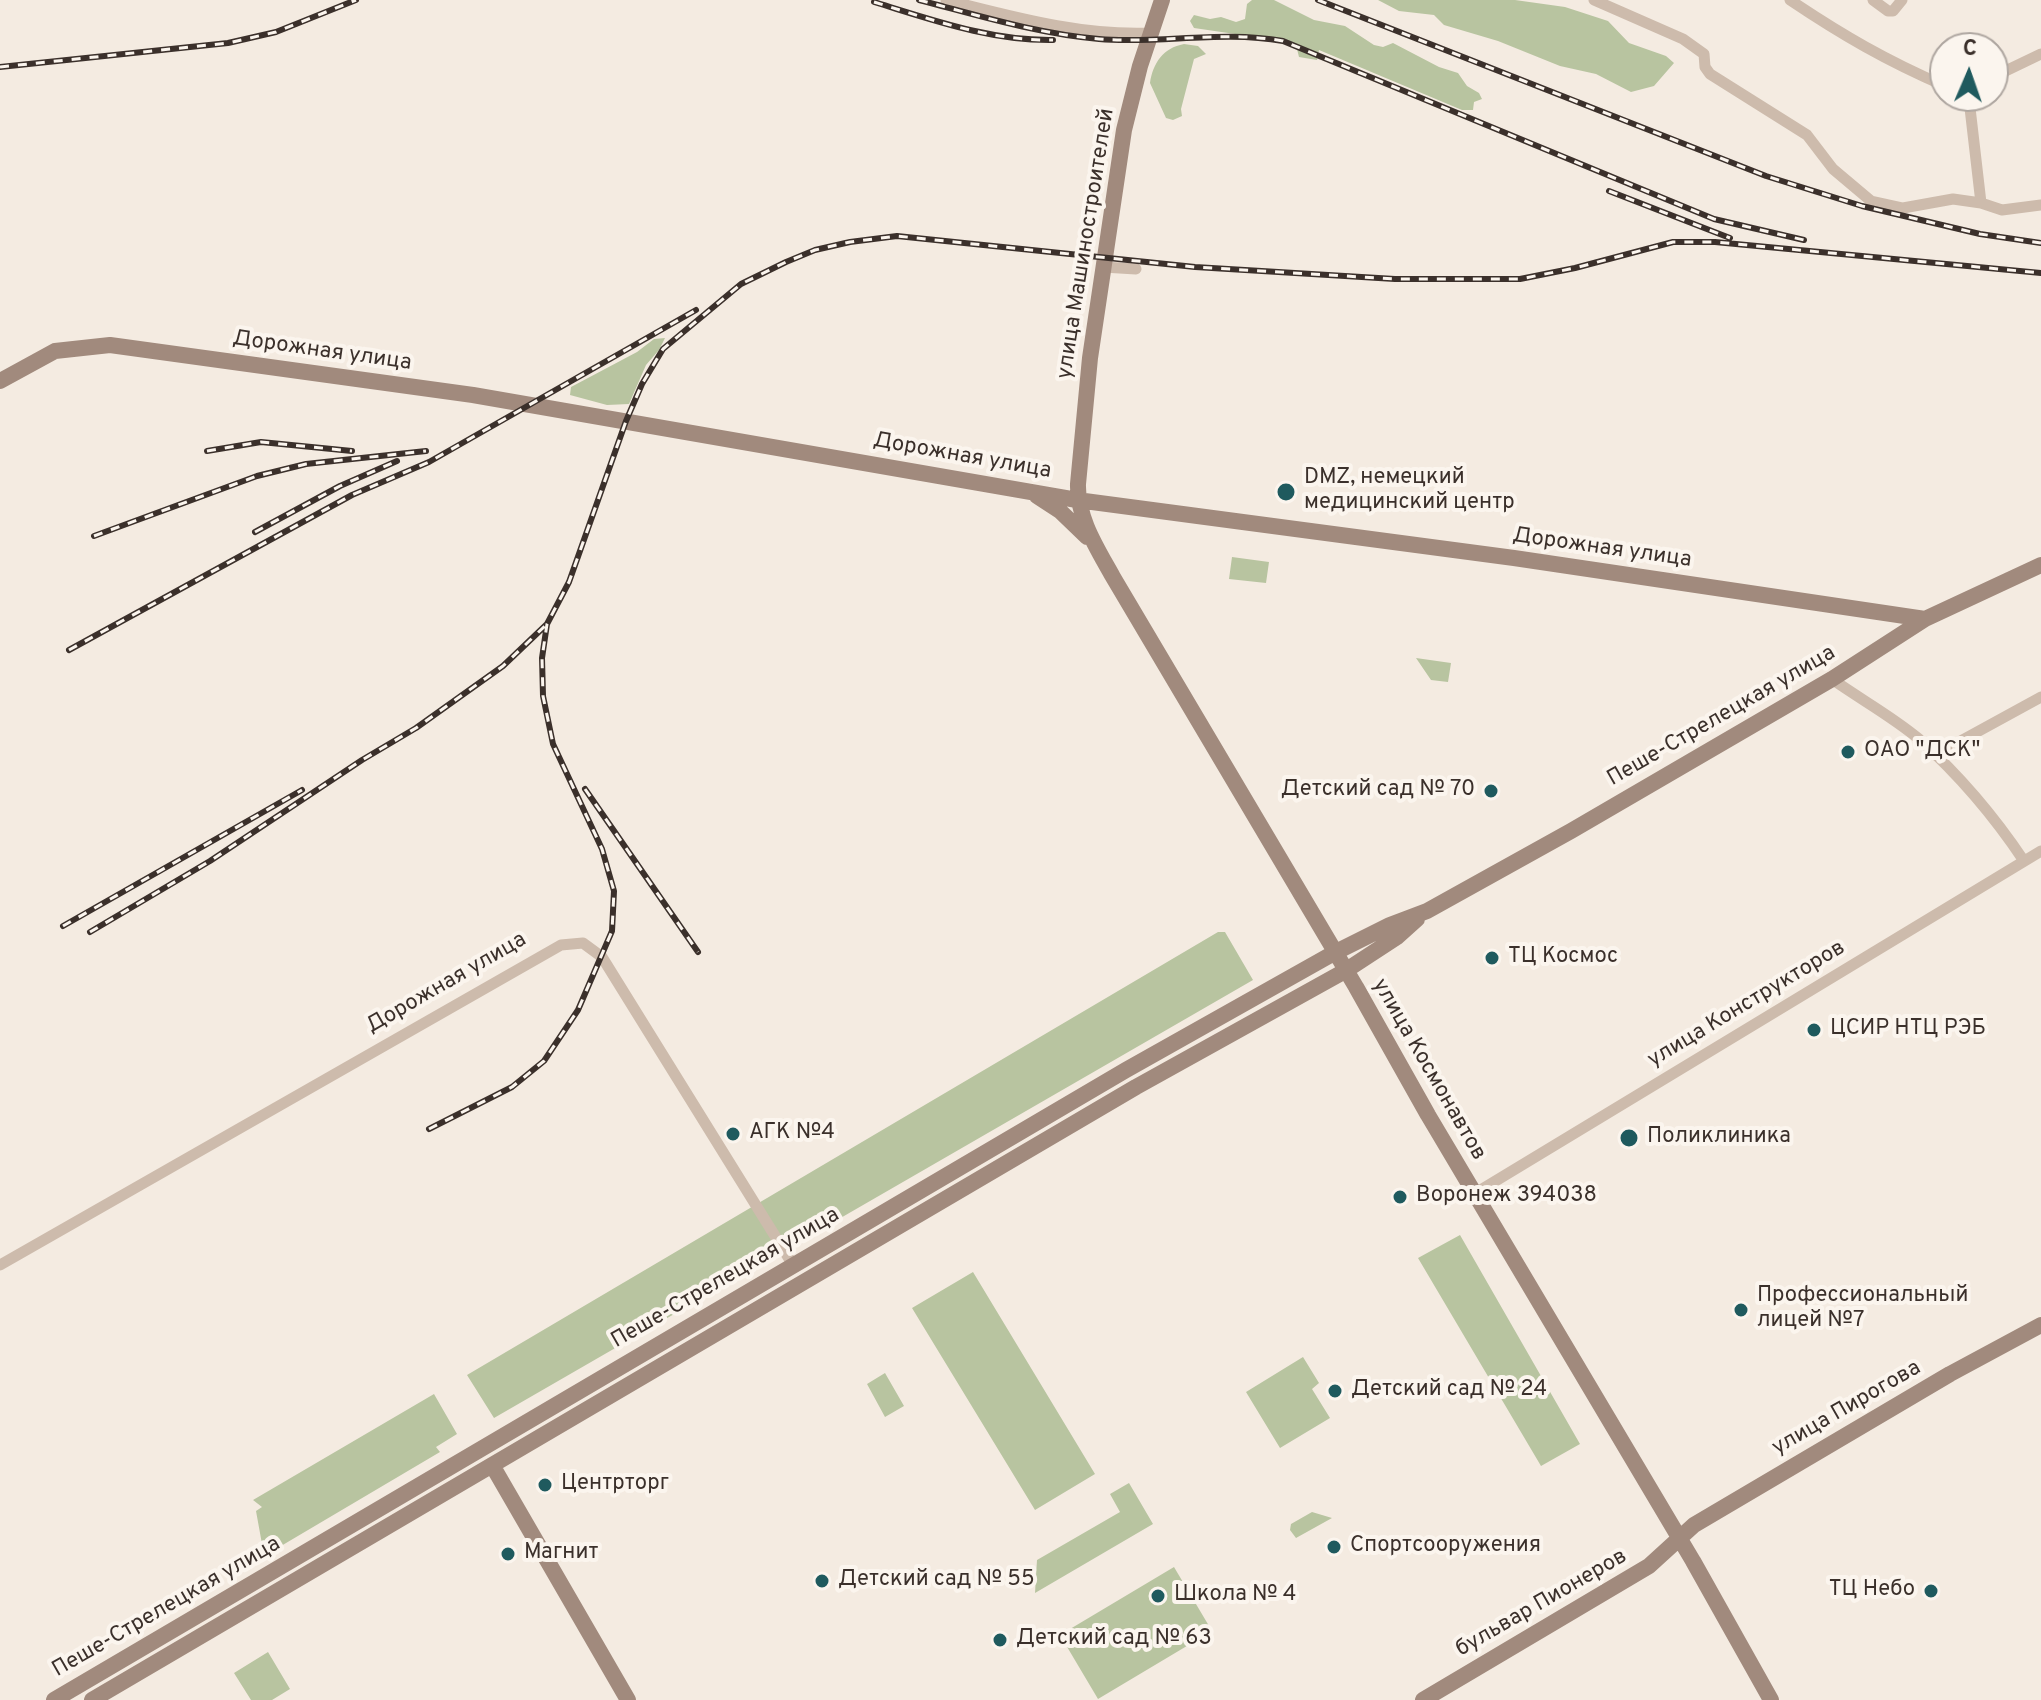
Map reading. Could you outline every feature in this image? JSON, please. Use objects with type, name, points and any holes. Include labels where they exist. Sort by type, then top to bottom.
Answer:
[{"type":"street","points":[[946,0],[1083,31],[1124,35],[1151,33]]},
{"type":"street","name":"улица Машиностроителей","points":[[1077,500],[1090,358],[1124,130],[1162,0]]},
{"type":"street","points":[[1594,0],[1700,49],[1710,74],[1807,135],[1833,169],[1871,201],[1903,208],[1953,199],[2002,210],[2041,205]]},
{"type":"street","points":[[1790,0],[1876,55],[1929,79]]},
{"type":"street","points":[[1873,0],[1888,11],[1893,11],[1902,0]]},
{"type":"street","points":[[2009,69],[2041,54]]},
{"type":"street","points":[[1970,112],[1981,203]]},
{"type":"street","points":[[1103,267],[1136,269]]},
{"type":"street","name":"Дорожная улица","points":[[0,381],[55,351],[110,345],[473,395],[1077,500],[1571,566],[1925,619]]},
{"type":"street","points":[[1029,491],[1060,511],[1096,548]]},
{"type":"street","name":"улица Космонавтов","points":[[1077,500],[1096,548],[1679,1538],[1771,1700]]},
{"type":"street","name":"Пеше-Стрелецкая улица","points":[[54,1700],[1126,1070],[1334,953],[1390,925],[1427,911],[1832,679],[1925,619],[2041,565]]},
{"type":"street","points":[[1832,679],[1916,737],[1935,755],[1983,805],[2024,861]]},
{"type":"street","points":[[1935,755],[2041,697]]},
{"type":"street","name":"улица Конструкторов","points":[[1474,1194],[2041,851]]},
{"type":"street","name":"Пеше-Стрелецкая улица","points":[[92,1700],[1136,1087],[1345,971],[1397,937],[1427,911]]},
{"type":"street","name":"Дорожная улица","points":[[0,1265],[561,945],[583,943],[602,957],[793,1265]]},
{"type":"street","name":"улица Пирогова","points":[[1679,1538],[1694,1525],[1747,1493],[1950,1374],[2041,1325]]},
{"type":"street","points":[[492,1465],[628,1700]]},
{"type":"street","name":"бульвар Пионеров","points":[[1423,1700],[1649,1566],[1679,1538]]},
{"type":"green space","points":[[1252,0],[1274,0],[1314,20],[1345,26],[1374,45],[1383,47],[1393,43],[1439,67],[1458,73],[1482,99],[1474,102],[1473,110],[1462,110],[1319,50],[1317,60],[1299,57],[1297,49],[1283,41],[1194,28],[1190,21],[1194,15],[1210,19],[1221,17],[1236,22],[1245,19],[1247,4]]},
{"type":"green space","points":[[1378,0],[1515,0],[1565,7],[1608,21],[1629,43],[1666,56],[1674,63],[1654,86],[1631,92],[1596,74],[1560,66],[1498,41],[1444,25],[1434,15],[1399,11]]},
{"type":"green space","points":[[1184,44],[1198,46],[1206,54],[1194,59],[1181,109],[1182,116],[1173,120],[1166,118],[1150,83],[1160,58],[1170,49]]},
{"type":"green space","points":[[665,338],[646,365],[629,404],[607,405],[570,395],[571,387],[637,352],[654,339]]},
{"type":"green space","points":[[1232,557],[1269,562],[1266,583],[1229,579]]},
{"type":"green space","points":[[1416,658],[1451,663],[1448,682],[1431,680]]},
{"type":"green space","points":[[1218,932],[1225,932],[1253,980],[494,1418],[467,1375]]},
{"type":"green space","points":[[1460,1235],[1580,1444],[1541,1466],[1418,1258]]},
{"type":"green space","points":[[973,1272],[1095,1474],[1035,1510],[912,1308]]},
{"type":"green space","points":[[1303,1357],[1319,1383],[1312,1389],[1330,1418],[1280,1448],[1246,1392]]},
{"type":"green space","points":[[885,1373],[904,1406],[885,1417],[867,1384]]},
{"type":"green space","points":[[434,1394],[457,1434],[436,1447],[440,1452],[259,1559],[254,1549],[262,1544],[256,1511],[262,1507],[253,1500]]},
{"type":"green space","points":[[1129,1483],[1153,1524],[1035,1593],[1037,1560],[1120,1512],[1110,1494]]},
{"type":"green space","points":[[1312,1512],[1332,1518],[1296,1538],[1290,1530],[1291,1524]]},
{"type":"green space","points":[[1174,1567],[1212,1631],[1098,1699],[1060,1635]]},
{"type":"green space","points":[[268,1652],[290,1689],[272,1700],[251,1700],[234,1673]]},
{"type":"railway","points":[[0,67],[228,43],[276,32],[356,0]]},
{"type":"railway","points":[[919,0],[1076,37],[1122,40],[1237,37],[1283,41],[1714,219],[1804,240]]},
{"type":"railway","points":[[1318,0],[1766,176],[1862,206],[1980,234],[2041,243]]},
{"type":"railway","points":[[874,2],[985,33],[1053,40]]},
{"type":"railway","points":[[1609,191],[1730,238]]},
{"type":"railway","points":[[429,1129],[512,1087],[544,1061],[578,1010],[612,931],[614,891],[602,849],[553,744],[543,696],[542,658],[547,624],[569,582],[642,384],[663,349],[741,284],[815,250],[897,236],[1195,267],[1395,279],[1520,279],[1673,242],[1715,242],[2041,273]]},
{"type":"railway","points":[[69,650],[352,495],[429,462],[696,310]]},
{"type":"railway","points":[[207,451],[261,442],[352,451]]},
{"type":"railway","points":[[94,536],[257,476],[306,464],[426,451]]},
{"type":"railway","points":[[255,532],[340,486],[397,461]]},
{"type":"railway","points":[[90,932],[210,861],[362,760],[416,728],[503,666],[547,624]]},
{"type":"railway","points":[[585,789],[698,952]]},
{"type":"railway","points":[[63,926],[302,790]]},
{"type":"place","name":"DMZ, немецкий медицинский центр","points":[[1286,492]]},
{"type":"place","name":"ОАО \"ДСК\"","points":[[1848,752]]},
{"type":"place","name":"Детский сад № 70","points":[[1491,791]]},
{"type":"place","name":"ТЦ Космос","points":[[1492,958]]},
{"type":"place","name":"ЦСИР НТЦ РЭБ","points":[[1814,1030]]},
{"type":"place","name":"АГК №4","points":[[733,1134]]},
{"type":"place","name":"Поликлиника","points":[[1629,1138]]},
{"type":"place","name":"Воронеж 394038","points":[[1400,1197]]},
{"type":"place","name":"Профессиональный лицей №7","points":[[1741,1310]]},
{"type":"place","name":"Детский сад № 24","points":[[1335,1391]]},
{"type":"place","name":"Центрторг","points":[[545,1485]]},
{"type":"place","name":"Спортсооружения","points":[[1334,1547]]},
{"type":"place","name":"Магнит","points":[[508,1554]]},
{"type":"place","name":"Детский сад № 55","points":[[822,1581]]},
{"type":"place","name":"ТЦ Небо","points":[[1931,1591]]},
{"type":"place","name":"Школа № 4","points":[[1158,1596]]},
{"type":"place","name":"Детский сад № 63","points":[[1000,1640]]}]
